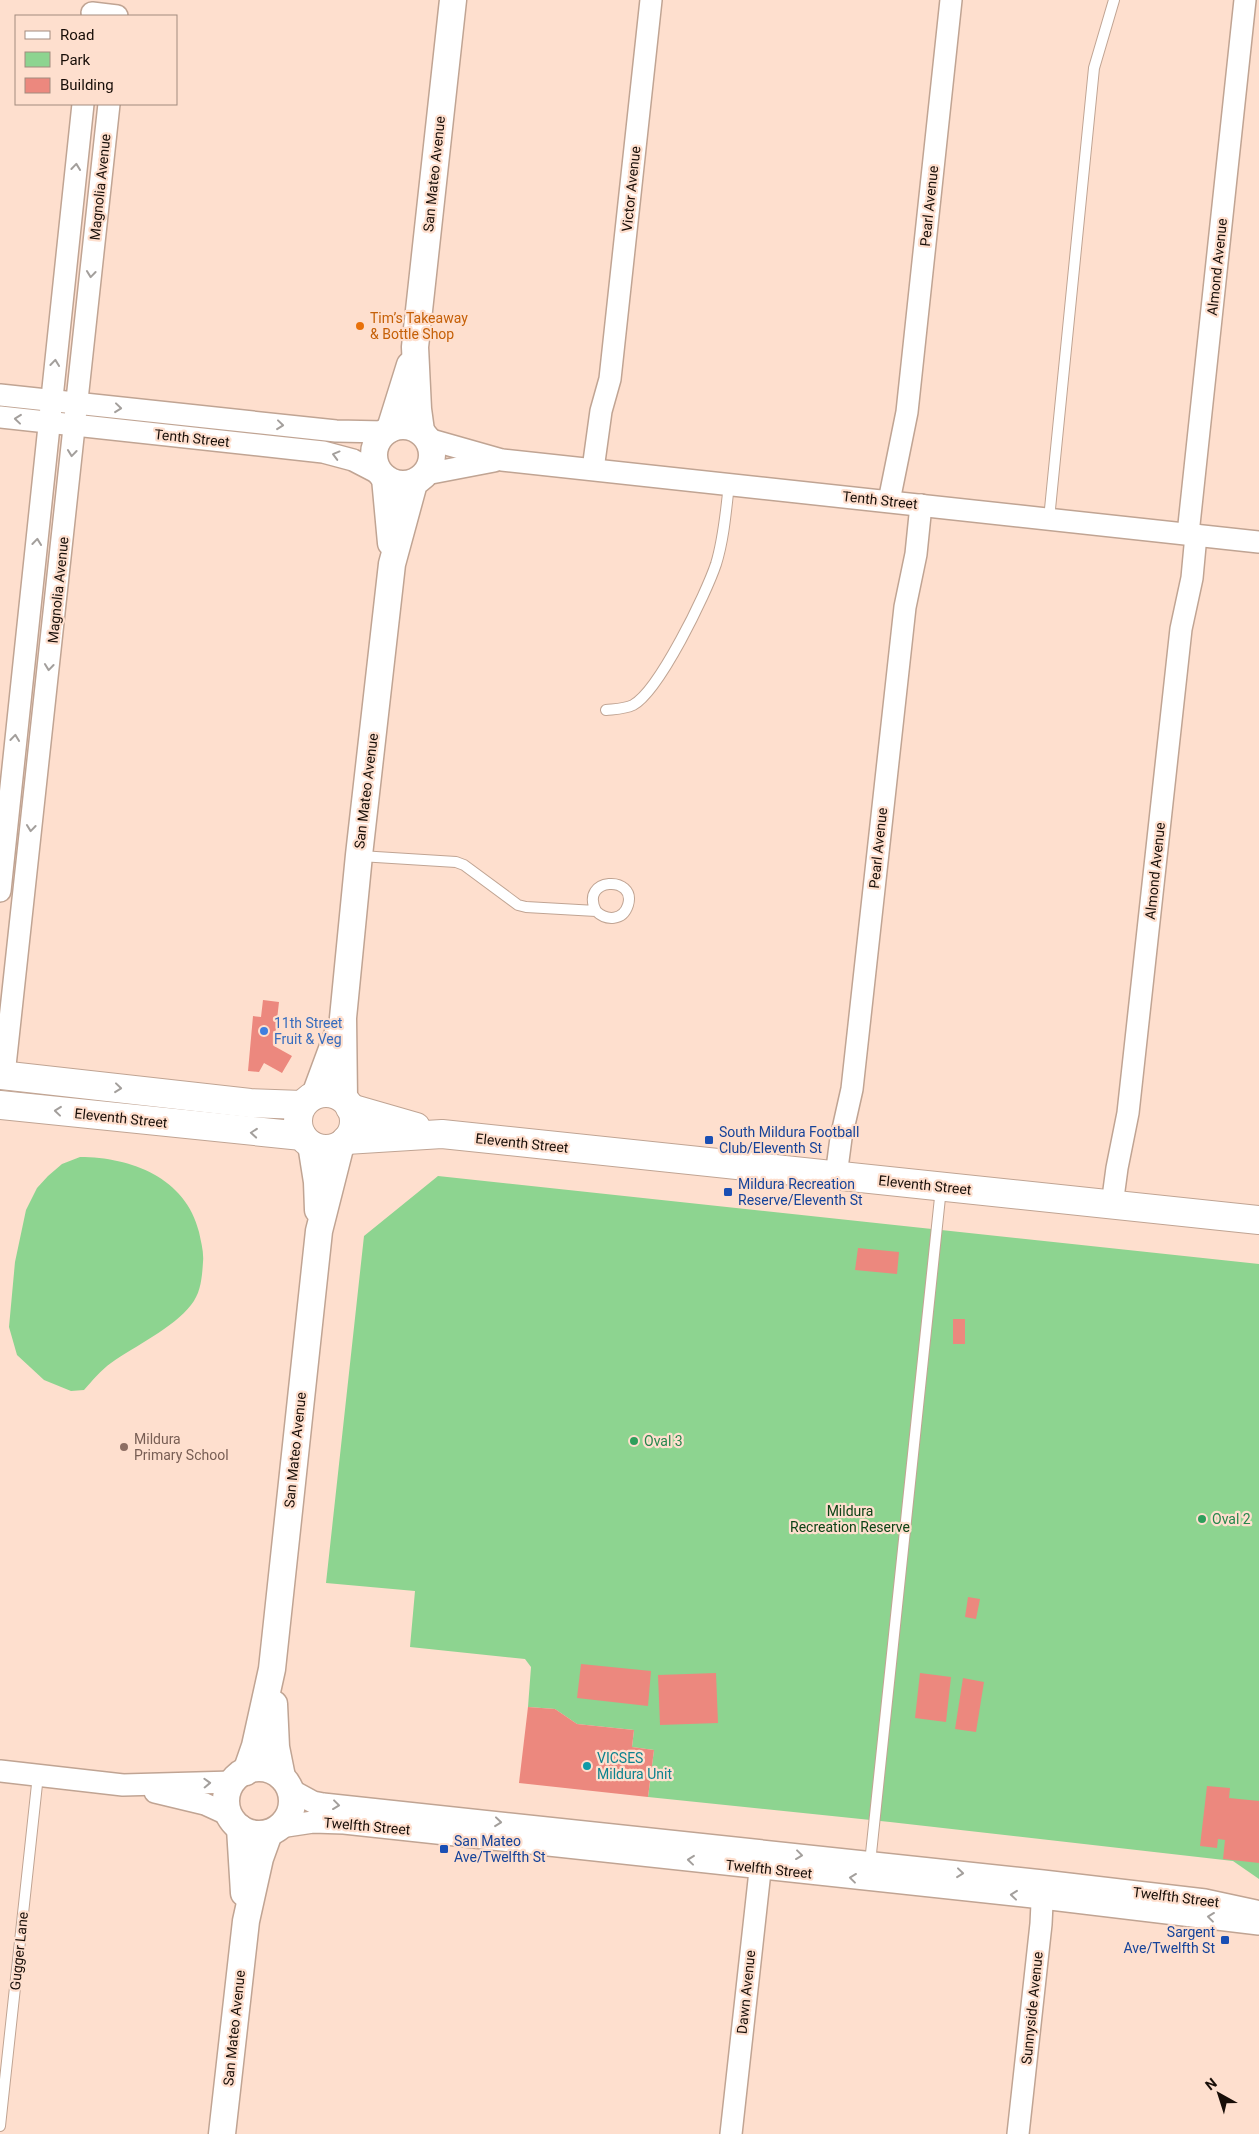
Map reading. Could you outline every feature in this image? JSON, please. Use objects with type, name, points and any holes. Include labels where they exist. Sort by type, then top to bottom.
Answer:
[{"type":"main road","points":[[1,1078],[250,1103],[309,1100],[330,1093],[347,1103],[354,1124],[344,1142],[326,1149],[307,1140],[298,1121],[309,1100]]},
{"type":"main road","name":"Eleventh Street","points":[[347,1103],[442,1134]]},
{"type":"main road","name":"Eleventh Street","points":[[0,1104],[307,1140]]},
{"type":"main road","name":"Eleventh Street","points":[[344,1142],[442,1134],[1259,1220]]},
{"type":"street","points":[[118,15],[120,0]]},
{"type":"street","name":"San Mateo Avenue","points":[[425,435],[418,409],[415,347],[452,0]]},
{"type":"street","name":"Victor Avenue","points":[[600,470],[601,410],[610,379],[651,0]]},
{"type":"street","name":"Pearl Avenue","points":[[843,1176],[841,1138],[852,1089],[904,607],[908,412],[951,0]]},
{"type":"street","name":"Almond Avenue","points":[[1118,1206],[1117,1168],[1128,1113],[1181,629],[1192,578],[1189,534],[1245,0]]},
{"type":"street","points":[[93,10],[114,15]]},
{"type":"street","name":"Magnolia Avenue","points":[[0,891],[83,105]]},
{"type":"street","name":"Magnolia Avenue","points":[[1,1078],[9,954],[27,865],[109,105]]},
{"type":"street","points":[[80,129],[106,132]]},
{"type":"street","points":[[73,193],[100,195]]},
{"type":"street","points":[[68,247],[94,249]]},
{"type":"street","points":[[61,309],[87,312]]},
{"type":"street","name":"San Mateo Avenue","points":[[388,430],[415,347]]},
{"type":"street","name":"Tenth Street","points":[[0,395],[336,431],[388,430]]},
{"type":"street","name":"Tenth Street","points":[[0,417],[323,452],[353,460],[383,476]]},
{"type":"street","points":[[406,426],[425,435],[433,457],[420,478],[399,484],[383,476],[374,457],[379,439],[388,430],[406,426]]},
{"type":"street","name":"Tenth Street","points":[[425,435],[502,460],[1259,542]]},
{"type":"street","name":"Tenth Street","points":[[420,478],[502,460]]},
{"type":"street","name":"San Mateo Avenue","points":[[383,476],[392,564]]},
{"type":"street","name":"San Mateo Avenue","points":[[347,1103],[343,1018],[392,564],[420,478]]},
{"type":"street","points":[[40,511],[66,514]]},
{"type":"street","points":[[34,568],[60,571]]},
{"type":"street","points":[[27,630],[53,632]]},
{"type":"street","points":[[20,688],[46,691]]},
{"type":"street","points":[[12,777],[37,780]]},
{"type":"street","points":[[3,863],[27,865]]},
{"type":"street","name":"San Mateo Avenue","points":[[309,1100],[343,1018]]},
{"type":"street","name":"San Mateo Avenue","points":[[240,1777],[255,1746],[272,1669],[319,1230],[317,1182],[307,1140]]},
{"type":"street","name":"San Mateo Avenue","points":[[319,1230],[344,1142]]},
{"type":"street","name":"San Mateo Avenue","points":[[272,1669],[276,1747],[286,1784]]},
{"type":"street","points":[[0,1771],[123,1784],[205,1804],[235,1821],[249,1833],[259,1834],[274,1830],[287,1820],[293,1800],[286,1784],[265,1769],[240,1777],[123,1784]]},
{"type":"street","points":[[235,1821],[227,1798],[240,1777]]},
{"type":"street","name":"Twelfth Street","points":[[286,1784],[312,1802],[323,1804],[761,1859],[1043,1890],[1205,1900],[1259,1912]]},
{"type":"street","name":"San Mateo Avenue","points":[[235,1821],[246,1922]]},
{"type":"street","name":"Twelfth Street","points":[[274,1830],[313,1822],[344,1823],[761,1859],[870,1863],[1259,1924]]},
{"type":"street","name":"San Mateo Avenue","points":[[222,2134],[246,1922],[260,1858],[274,1830]]},
{"type":"street","name":"Dawn Avenue","points":[[731,2134],[761,1859]]},
{"type":"street","name":"Sunnyside Avenue","points":[[1018,2134],[1043,1890]]},
{"type":"lane","points":[[1049,519],[1094,68],[1114,0]]},
{"type":"lane","points":[[606,710],[632,705],[640,700],[656,680],[686,629],[716,564],[729,484]]},
{"type":"lane","points":[[359,856],[456,862],[464,865],[518,905],[596,911]]},
{"type":"lane","points":[[870,1863],[942,1187]]},
{"type":"lane","name":"Gugger Lane","points":[[0,2126],[38,1775]]},
{"type":"green space","points":[[80,1157],[118,1161],[137,1166],[154,1174],[169,1185],[182,1198],[192,1213],[199,1232],[203,1258],[199,1290],[191,1305],[164,1329],[107,1366],[84,1390],[71,1391],[44,1380],[17,1355],[9,1327],[15,1262],[26,1210],[37,1188],[48,1176],[62,1164]]},
{"type":"green space","name":"Mildura Recreation Reserve","points":[[438,1176],[1259,1264],[1259,1879],[1233,1861],[648,1797],[654,1750],[632,1747],[634,1730],[577,1724],[555,1709],[528,1707],[531,1667],[525,1659],[410,1647],[415,1591],[326,1583],[364,1236]]},
{"type":"building","name":"11th Street Fruit & Veg","points":[[263,1000],[279,1002],[274,1046],[292,1056],[282,1073],[264,1063],[259,1072],[248,1071],[253,1016],[261,1017]]},
{"type":"building","points":[[858,1248],[899,1252],[897,1274],[855,1270]]},
{"type":"building","points":[[953,1319],[965,1319],[965,1344],[953,1344]]},
{"type":"building","points":[[968,1597],[980,1599],[976,1619],[965,1617]]},
{"type":"building","points":[[581,1664],[651,1671],[648,1706],[577,1698]]},
{"type":"building","points":[[716,1673],[718,1723],[660,1725],[658,1675]]},
{"type":"building","points":[[920,1673],[951,1677],[946,1722],[915,1718]]},
{"type":"building","points":[[963,1678],[984,1682],[976,1732],[955,1729]]},
{"type":"building","name":"VICSES Mildura Unit","points":[[528,1707],[555,1709],[577,1724],[634,1730],[632,1747],[654,1750],[648,1797],[519,1783]]},
{"type":"building","points":[[1207,1786],[1230,1788],[1229,1798],[1259,1801],[1259,1863],[1223,1859],[1225,1840],[1218,1839],[1217,1848],[1200,1846]]},
{"type":"place","name":"Tim’s Takeaway & Bottle Shop","points":[[360,326]]},
{"type":"place","name":"11th Street Fruit & Veg","points":[[264,1031]]},
{"type":"place","name":"South Mildura Football Club/Eleventh St","points":[[709,1140]]},
{"type":"place","name":"Mildura Recreation Reserve/Eleventh St","points":[[728,1192]]},
{"type":"place","name":"Oval 3","points":[[634,1441]]},
{"type":"place","name":"Mildura Primary School","points":[[124,1447]]},
{"type":"place","name":"Oval 2","points":[[1202,1519]]},
{"type":"place","name":"VICSES Mildura Unit","points":[[587,1766]]},
{"type":"place","name":"San Mateo Ave/Twelfth St","points":[[444,1849]]},
{"type":"place","name":"Sargent Ave/Twelfth St","points":[[1225,1940]]}]
